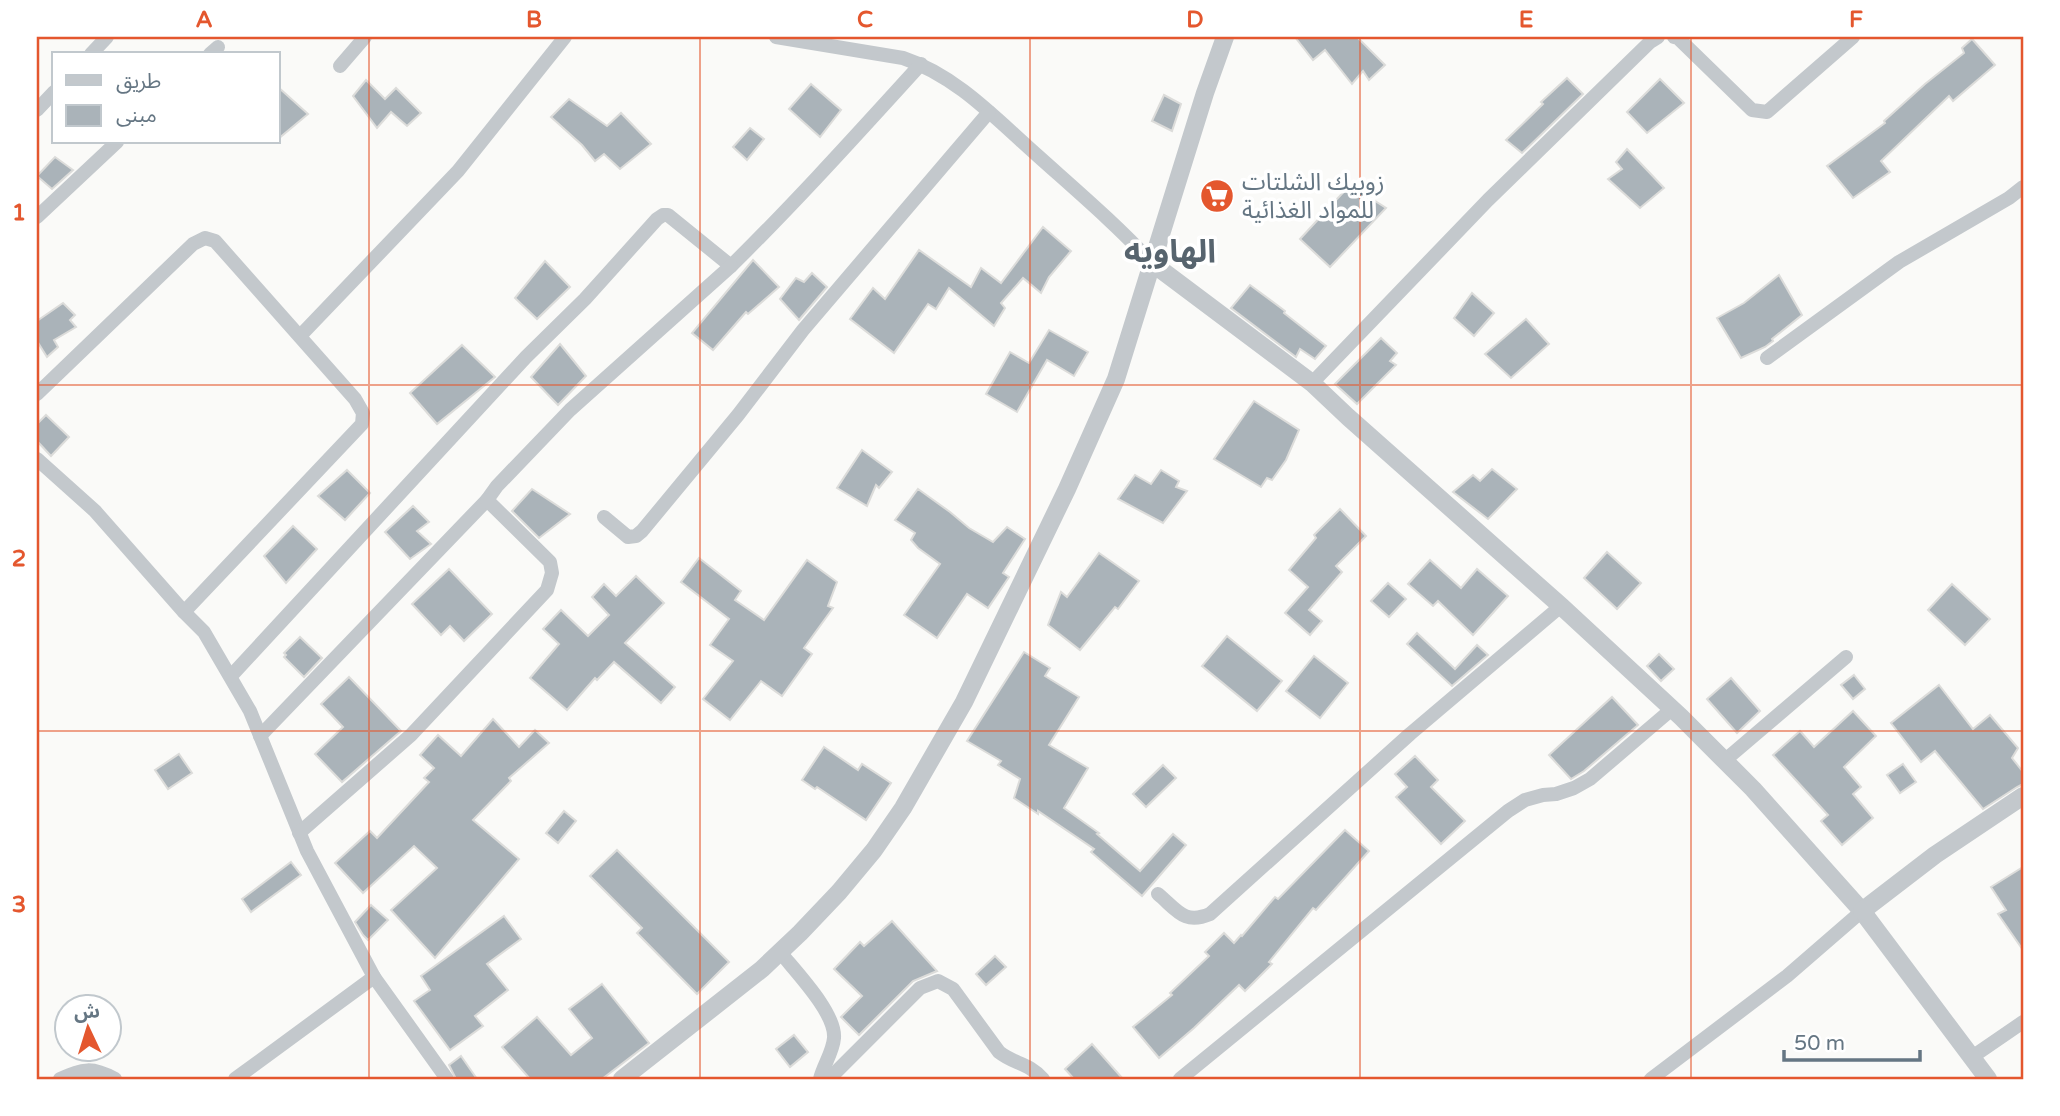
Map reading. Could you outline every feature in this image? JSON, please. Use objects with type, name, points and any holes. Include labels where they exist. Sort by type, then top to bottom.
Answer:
[{"type":"street","points":[[92,52],[107,37]]},
{"type":"street","points":[[340,66],[365,37]]},
{"type":"street","points":[[300,336],[458,171],[565,37]]},
{"type":"street","points":[[776,37],[903,58],[949,80],[989,112],[1104,215],[1153,263],[1312,383],[1562,606],[1753,789],[1863,911],[1988,1079]]},
{"type":"street","points":[[622,1079],[780,952],[839,892],[874,850],[903,808],[964,702],[1067,489],[1116,379],[1225,37]]},
{"type":"street","points":[[1312,383],[1489,200],[1658,37]]},
{"type":"street","points":[[1674,37],[1752,110],[1767,113],[1853,37]]},
{"type":"street","points":[[260,736],[570,410],[750,249],[920,64]]},
{"type":"street","points":[[37,110],[52,94]]},
{"type":"street","points":[[604,517],[628,537],[636,536],[642,531],[738,415],[803,330],[989,112]]},
{"type":"street","points":[[37,217],[115,144]]},
{"type":"street","points":[[1767,358],[1899,262],[2009,198],[2023,187]]},
{"type":"street","points":[[231,676],[657,219],[668,215],[731,266]]},
{"type":"street","points":[[37,394],[193,244],[205,238],[215,241],[355,399],[363,414],[362,424],[184,612]]},
{"type":"street","points":[[37,459],[95,511],[204,632],[250,711],[307,851],[374,977],[447,1079]]},
{"type":"street","points":[[299,833],[411,735],[547,590],[552,573],[550,562],[487,500]]},
{"type":"street","points":[[1158,894],[1190,919],[1199,919],[1210,914],[1410,734],[1562,606]]},
{"type":"street","points":[[1724,761],[1846,657]]},
{"type":"street","points":[[1181,1079],[1508,811],[1525,800],[1556,794],[1590,779],[1672,709]]},
{"type":"street","points":[[1651,1079],[1787,976],[1863,911],[1935,855],[2023,796]]},
{"type":"street","points":[[780,952],[827,1011],[834,1028],[834,1041],[820,1079]]},
{"type":"street","points":[[235,1079],[374,977]]},
{"type":"street","points":[[829,1079],[920,988],[937,981],[953,989],[999,1052],[1034,1069],[1043,1079]]},
{"type":"street","points":[[1972,1057],[2023,1022]]},
{"type":"street","points":[[60,1079],[82,1070],[102,1072],[115,1079]]},
{"type":"building","points":[[1295,37],[1357,37],[1385,65],[1369,80],[1363,71],[1352,84],[1325,50],[1313,60]]},
{"type":"building","points":[[1972,39],[1995,65],[1953,101],[1949,96],[1881,161],[1890,172],[1853,198],[1827,166],[1885,123],[1884,121],[1925,84],[1964,53],[1962,48]]},
{"type":"building","points":[[1567,78],[1583,94],[1522,153],[1506,140]]},
{"type":"building","points":[[1660,79],[1684,103],[1647,133],[1627,112]]},
{"type":"building","points":[[366,80],[385,99],[396,88],[421,113],[407,126],[391,112],[377,128],[353,96]]},
{"type":"building","points":[[811,84],[841,110],[820,137],[789,109]]},
{"type":"building","points":[[280,89],[308,114],[280,137]]},
{"type":"building","points":[[1164,95],[1181,104],[1172,131],[1152,121]]},
{"type":"building","points":[[569,99],[607,126],[621,113],[651,144],[620,169],[604,154],[595,161],[582,145],[551,117]]},
{"type":"building","points":[[750,128],[764,139],[747,160],[733,147]]},
{"type":"building","points":[[1627,149],[1664,188],[1640,208],[1608,179],[1622,169],[1616,162]]},
{"type":"building","points":[[55,157],[73,170],[52,189],[37,176]]},
{"type":"building","points":[[1350,185],[1386,208],[1330,267],[1300,239]]},
{"type":"building","points":[[1043,227],[1071,251],[1049,277],[1041,293],[1023,278],[1001,303],[1005,308],[994,326],[949,288],[936,309],[928,304],[894,353],[850,319],[873,288],[885,299],[919,250],[971,287],[981,268],[1001,283]]},
{"type":"building","points":[[753,260],[779,287],[748,314],[746,312],[713,350],[692,333]]},
{"type":"building","points":[[545,261],[570,287],[537,319],[515,298]]},
{"type":"building","points":[[812,273],[827,287],[799,320],[780,299],[796,278],[804,282]]},
{"type":"building","points":[[1779,275],[1802,315],[1765,347],[1741,358],[1717,318],[1744,303]]},
{"type":"building","points":[[1250,285],[1326,346],[1315,359],[1300,349],[1296,357],[1231,308]]},
{"type":"building","points":[[1472,293],[1494,313],[1474,336],[1454,318]]},
{"type":"building","points":[[63,303],[75,315],[70,320],[76,327],[54,340],[58,347],[47,357],[37,341],[37,321]]},
{"type":"building","points":[[1526,319],[1549,344],[1511,378],[1485,354]]},
{"type":"building","points":[[1049,330],[1088,352],[1074,376],[1047,360],[1017,412],[986,394],[1010,352],[1029,363]]},
{"type":"building","points":[[1381,338],[1397,353],[1390,361],[1396,365],[1357,404],[1335,384]]},
{"type":"building","points":[[560,344],[586,376],[558,405],[531,377]]},
{"type":"building","points":[[462,345],[495,377],[437,424],[410,393]]},
{"type":"building","points":[[1254,401],[1299,430],[1286,460],[1272,480],[1267,478],[1261,487],[1214,459]]},
{"type":"building","points":[[46,415],[69,437],[51,456],[37,441],[37,424]]},
{"type":"building","points":[[862,450],[892,472],[879,488],[876,485],[867,506],[837,488]]},
{"type":"building","points":[[1492,469],[1517,489],[1488,519],[1453,492],[1473,475],[1480,481]]},
{"type":"building","points":[[347,470],[370,493],[345,520],[318,496]]},
{"type":"building","points":[[1161,470],[1179,481],[1176,487],[1187,491],[1163,523],[1118,499],[1135,475],[1151,484]]},
{"type":"building","points":[[532,489],[570,514],[539,538],[512,511]]},
{"type":"building","points":[[918,489],[969,528],[993,542],[1007,527],[1025,539],[1003,573],[1009,577],[988,608],[967,594],[937,638],[904,615],[940,564],[911,540],[915,533],[895,520]]},
{"type":"building","points":[[413,506],[429,522],[417,531],[431,544],[410,559],[385,532]]},
{"type":"building","points":[[1340,509],[1366,536],[1336,566],[1342,572],[1309,610],[1322,621],[1310,635],[1285,613],[1308,587],[1289,570],[1316,538],[1314,535]]},
{"type":"building","points":[[293,526],[317,549],[286,583],[264,556]]},
{"type":"building","points":[[1607,552],[1641,583],[1617,609],[1584,578]]},
{"type":"building","points":[[1099,553],[1139,581],[1118,609],[1115,607],[1080,650],[1048,625],[1061,592],[1067,597]]},
{"type":"building","points":[[699,558],[741,591],[735,600],[764,620],[807,560],[837,582],[828,606],[833,608],[804,648],[812,654],[782,696],[761,681],[730,720],[703,699],[733,661],[710,645],[729,619],[681,582]]},
{"type":"building","points":[[1430,560],[1461,588],[1477,569],[1508,596],[1473,635],[1438,601],[1433,606],[1408,584]]},
{"type":"building","points":[[449,569],[492,614],[464,641],[450,626],[441,635],[412,604]]},
{"type":"building","points":[[636,576],[664,603],[625,643],[675,687],[661,703],[614,662],[597,680],[595,678],[567,710],[530,678],[559,644],[543,629],[561,610],[588,636],[609,615],[592,597],[604,584],[616,596]]},
{"type":"building","points":[[1388,583],[1406,599],[1389,617],[1371,601]]},
{"type":"building","points":[[1952,584],[1990,619],[1965,645],[1928,610]]},
{"type":"building","points":[[1417,633],[1455,669],[1477,645],[1488,655],[1452,686],[1407,644]]},
{"type":"building","points":[[1227,636],[1282,681],[1257,711],[1202,666]]},
{"type":"building","points":[[300,637],[322,658],[304,677],[284,657],[284,653]]},
{"type":"building","points":[[1024,652],[1050,668],[1045,676],[1079,697],[1049,745],[1088,768],[1064,808],[1099,833],[1097,834],[1140,871],[1173,834],[1186,845],[1142,896],[1091,852],[1094,849],[1014,798],[1020,779],[998,765],[1001,761],[967,741]]},
{"type":"building","points":[[1659,654],[1674,669],[1661,681],[1647,666]]},
{"type":"building","points":[[1314,656],[1348,683],[1320,718],[1286,691]]},
{"type":"building","points":[[1854,675],[1865,689],[1853,699],[1841,685]]},
{"type":"building","points":[[349,677],[401,731],[342,782],[315,754],[343,727],[321,704]]},
{"type":"building","points":[[1731,678],[1760,711],[1737,733],[1707,699]]},
{"type":"building","points":[[1939,685],[1973,729],[1990,715],[2018,748],[2012,758],[2023,772],[2023,784],[1983,809],[1935,751],[1921,762],[1891,723]]},
{"type":"building","points":[[1612,697],[1638,725],[1571,779],[1549,755]]},
{"type":"building","points":[[1853,711],[1876,736],[1844,767],[1861,787],[1853,794],[1873,818],[1842,845],[1821,821],[1828,815],[1773,755],[1800,731],[1814,747]]},
{"type":"building","points":[[493,719],[519,747],[535,730],[549,743],[509,778],[511,781],[473,820],[519,859],[435,958],[391,910],[437,868],[414,846],[363,893],[335,863],[370,831],[377,838],[429,782],[424,778],[434,768],[420,755],[438,735],[461,756]]},
{"type":"building","points":[[824,747],[858,770],[862,764],[891,783],[866,820],[802,780]]},
{"type":"building","points":[[179,754],[192,773],[168,789],[155,770]]},
{"type":"building","points":[[1415,756],[1438,780],[1431,787],[1465,821],[1441,844],[1396,797],[1407,787],[1395,774]]},
{"type":"building","points":[[1903,764],[1916,782],[1900,793],[1887,775]]},
{"type":"building","points":[[1163,765],[1176,778],[1146,807],[1133,794]]},
{"type":"building","points":[[564,811],[576,821],[558,843],[546,833]]},
{"type":"building","points":[[1345,830],[1369,851],[1316,910],[1313,908],[1269,962],[1272,964],[1245,991],[1239,985],[1159,1058],[1133,1027],[1172,995],[1170,993],[1209,956],[1205,952],[1224,933],[1234,943],[1242,936],[1275,897],[1278,899]]},
{"type":"building","points":[[617,850],[729,962],[697,994],[637,933],[642,928],[590,876]]},
{"type":"building","points":[[291,862],[301,875],[251,912],[242,899]]},
{"type":"building","points":[[2023,867],[2023,950],[1998,914],[2006,910],[1991,887]]},
{"type":"building","points":[[371,905],[388,920],[368,940],[355,922]]},
{"type":"building","points":[[504,916],[521,939],[487,964],[508,990],[475,1016],[483,1026],[450,1050],[414,1001],[430,990],[421,976]]},
{"type":"building","points":[[892,921],[937,971],[913,981],[859,1035],[841,1017],[862,996],[834,969],[860,942],[864,946]]},
{"type":"building","points":[[995,956],[1006,967],[986,985],[976,974]]},
{"type":"building","points":[[602,984],[649,1043],[602,1079],[530,1079],[502,1047],[537,1017],[571,1055],[592,1038],[569,1009]]},
{"type":"building","points":[[794,1035],[808,1052],[790,1067],[776,1049]]},
{"type":"building","points":[[1092,1044],[1123,1079],[1074,1079],[1065,1069]]},
{"type":"building","points":[[461,1056],[477,1079],[456,1079],[449,1065]]},
{"type":"place","name":"زوبيك الشلتات للمواد الغذائية","points":[[1217,196]]},
{"type":"district","name":"الهاويه","points":[[1170,251]]}]
